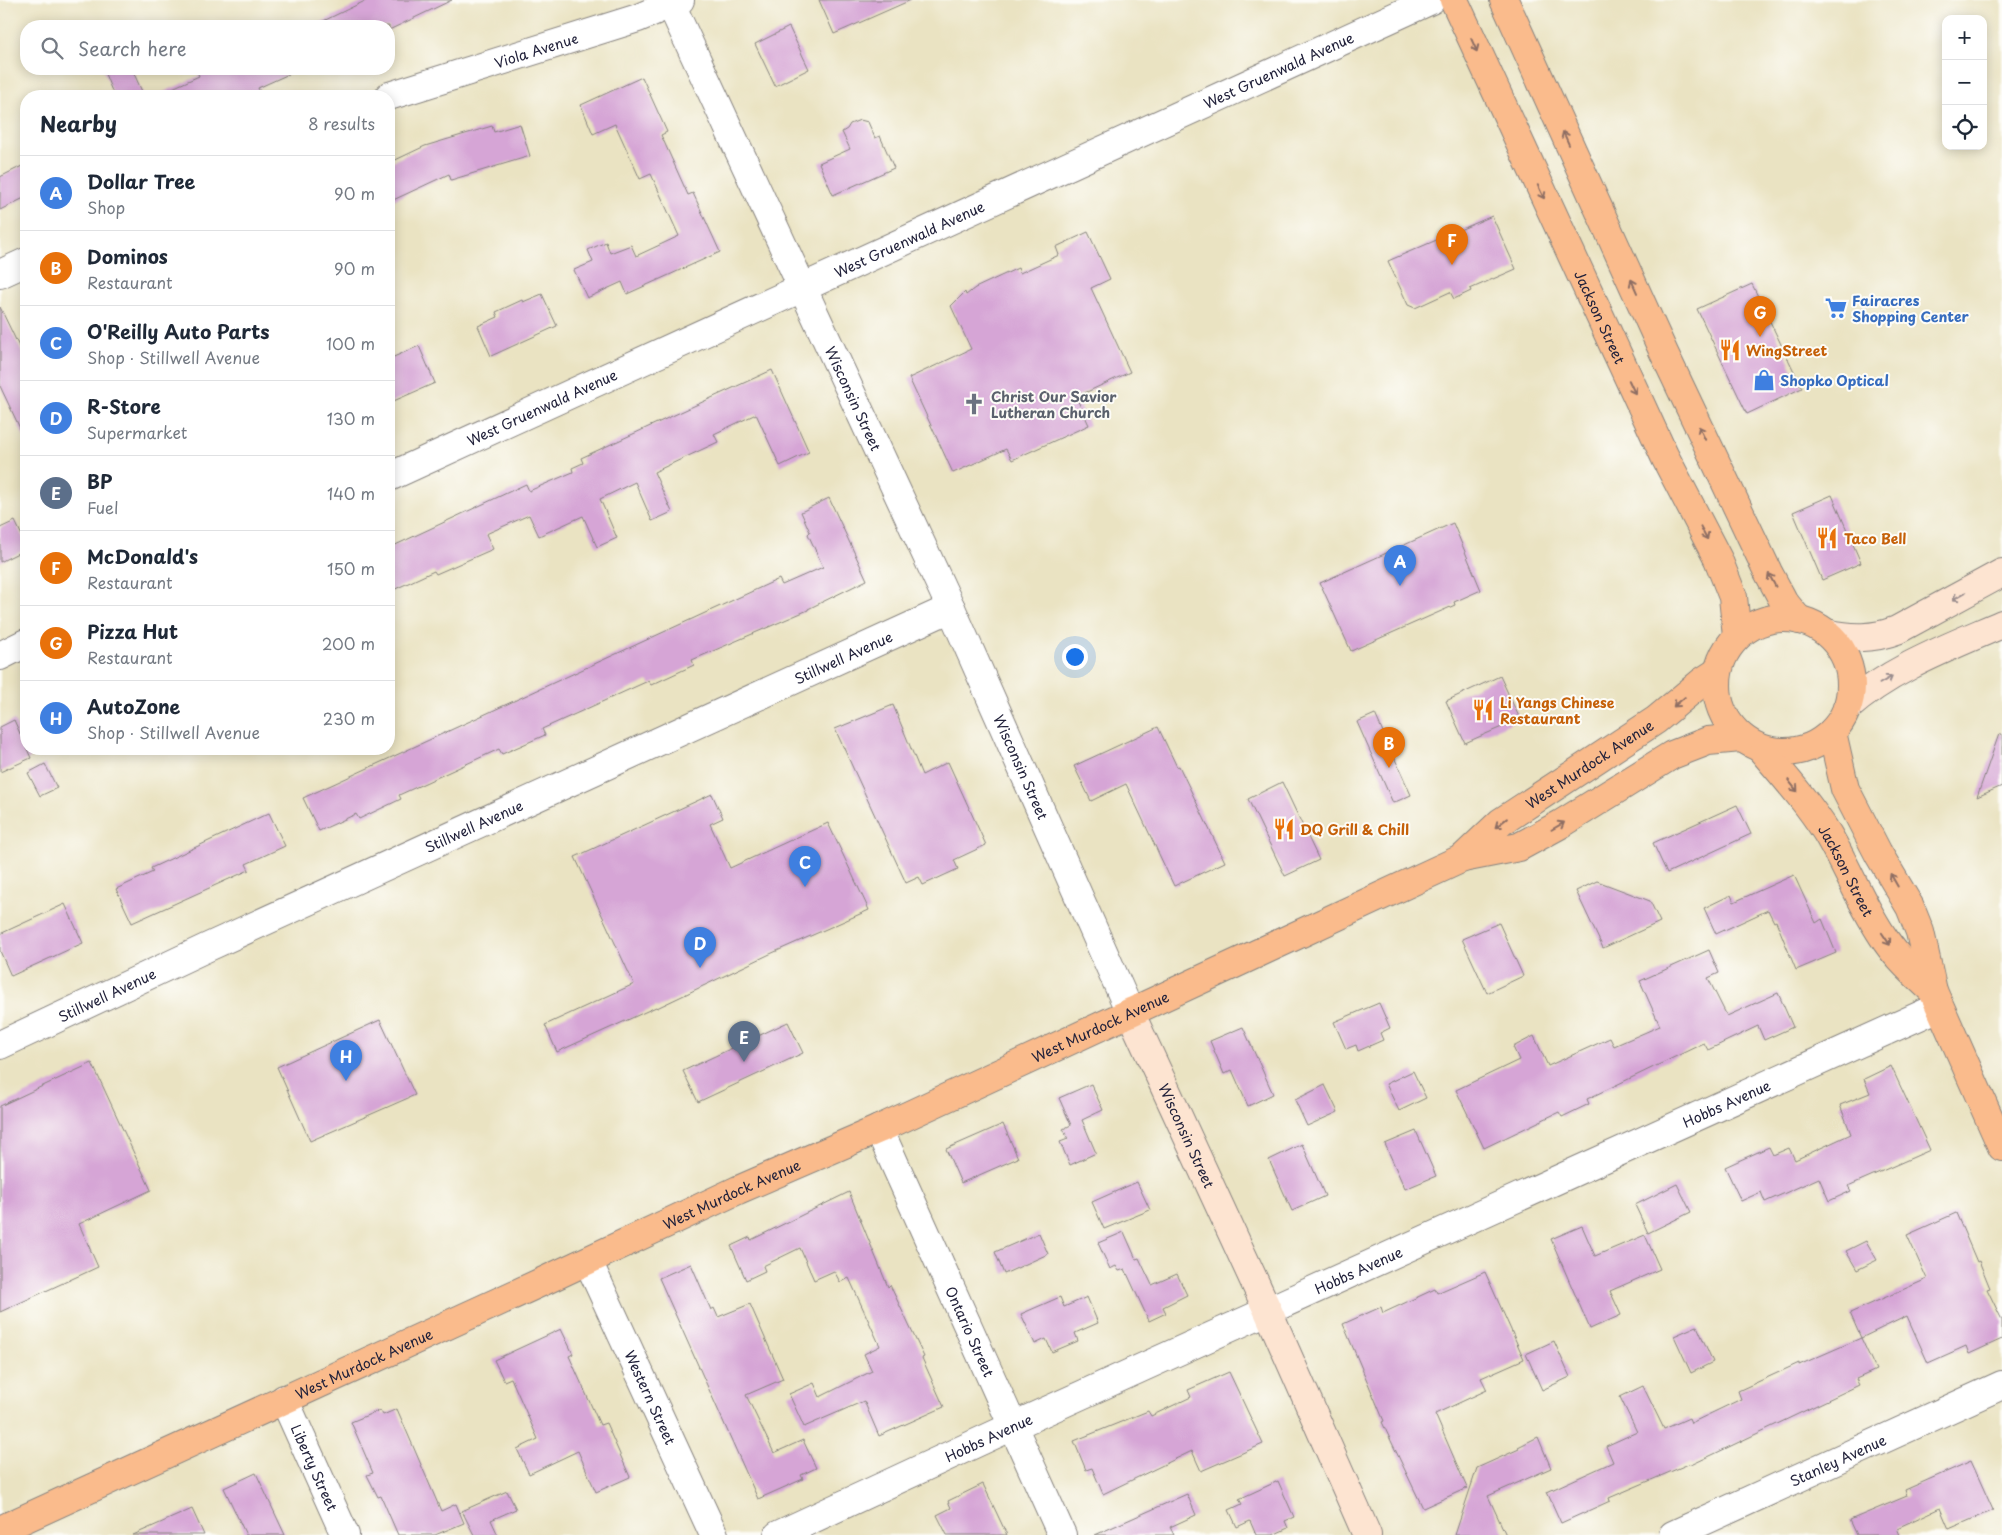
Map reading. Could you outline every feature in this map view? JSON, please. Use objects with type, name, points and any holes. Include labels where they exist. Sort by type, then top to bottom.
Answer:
[{"type":"main road","name":"Jackson Street","points":[[1454,0],[1664,457],[1729,584],[1736,612],[1737,636]]},
{"type":"main road","points":[[1504,0],[1664,354],[1768,572],[1784,602],[1799,620]]},
{"type":"main road","points":[[1777,618],[1799,620],[1814,625],[1827,633],[1840,648],[1849,666],[1851,686],[1847,708],[1842,720],[1832,732],[1817,744],[1799,751],[1780,753],[1751,744],[1728,725],[1720,708],[1716,690],[1717,672],[1724,653],[1737,636],[1756,624],[1777,618]]},
{"type":"main road","name":"West Murdock Avenue","points":[[1463,858],[1502,822],[1656,720],[1702,681],[1717,672]]},
{"type":"main road","name":"Jackson Street","points":[[1832,732],[1845,789],[1878,853],[1910,907],[1920,932],[1936,999],[2002,1147]]},
{"type":"main road","name":"West Murdock Avenue","points":[[0,1530],[738,1190],[879,1129],[1463,858],[1519,848],[1672,755],[1708,741],[1751,744]]},
{"type":"main road","name":"Jackson Street","points":[[1751,744],[1808,805],[1823,828],[1886,941],[1936,999]]},
{"type":"street","name":"West Gruenwald Avenue","points":[[395,474],[1431,0]]},
{"type":"street","name":"Wisconsin Street","points":[[674,1],[801,287],[950,608],[1130,1012],[1268,1311],[1367,1535]]},
{"type":"street","name":"Viola Avenue","points":[[395,94],[638,18],[674,1]]},
{"type":"street","points":[[0,274],[20,265]]},
{"type":"street","points":[[1827,633],[1847,638],[1883,636],[2002,572]]},
{"type":"street","name":"Stillwell Avenue","points":[[0,1044],[950,608]]},
{"type":"street","points":[[1847,708],[1863,693],[1887,679],[1942,650],[2002,624]]},
{"type":"street","points":[[0,656],[20,646]]},
{"type":"street","name":"Hobbs Avenue","points":[[778,1535],[1268,1311],[1936,999]]},
{"type":"street","name":"Ontario Street","points":[[879,1129],[1062,1535]]},
{"type":"street","name":"Western Street","points":[[588,1260],[714,1535]]},
{"type":"street","name":"Stanley Avenue","points":[[1673,1535],[2002,1385]]},
{"type":"street","name":"Liberty Street","points":[[284,1399],[345,1535]]},
{"type":"building","points":[[367,0],[452,0],[395,27],[395,20],[325,20]]},
{"type":"building","points":[[819,0],[911,0],[834,34]]},
{"type":"building","points":[[789,27],[809,69],[775,86],[755,44]]},
{"type":"building","points":[[105,75],[135,75],[141,90],[112,90]]},
{"type":"building","points":[[287,75],[258,88],[259,90],[168,90],[199,76]]},
{"type":"building","points":[[642,77],[667,132],[661,135],[688,195],[693,193],[720,252],[627,294],[622,282],[587,298],[574,270],[593,262],[588,250],[606,242],[610,253],[631,245],[636,256],[679,236],[651,174],[640,179],[615,124],[593,134],[581,105]]},
{"type":"building","points":[[860,120],[868,122],[875,138],[880,136],[894,168],[833,195],[819,163],[850,149],[842,132],[850,124]]},
{"type":"building","points":[[520,124],[530,156],[451,180],[449,174],[395,199],[395,160],[425,146],[492,126],[494,132]]},
{"type":"building","points":[[20,167],[20,200],[0,210],[0,177]]},
{"type":"building","points":[[1492,216],[1516,269],[1470,289],[1471,291],[1454,299],[1450,292],[1415,308],[1408,305],[1388,261]]},
{"type":"building","points":[[1088,232],[1110,279],[1091,288],[1130,372],[1076,397],[1089,425],[1012,460],[1006,449],[953,473],[909,378],[971,349],[951,306],[965,292],[966,295],[975,288],[1018,268],[1020,273],[1059,255],[1056,247]]},
{"type":"building","points":[[1752,284],[1802,388],[1747,414],[1697,309]]},
{"type":"building","points":[[542,294],[557,326],[491,356],[478,326],[498,317],[496,312],[522,300],[523,302]]},
{"type":"building","points":[[0,307],[20,349],[20,428],[0,386]]},
{"type":"building","points":[[419,346],[435,383],[395,400],[395,356]]},
{"type":"building","points":[[772,370],[809,452],[780,466],[756,414],[714,434],[718,442],[654,472],[672,512],[652,521],[635,482],[600,499],[617,538],[597,547],[583,516],[539,536],[529,515],[486,534],[493,549],[436,574],[434,571],[395,589],[395,545],[526,484],[529,491],[573,472],[572,468],[583,463],[581,458]]},
{"type":"building","name":"Taco Bell","points":[[1832,495],[1861,563],[1822,580],[1793,512]]},
{"type":"building","points":[[829,498],[867,580],[808,610],[692,660],[694,665],[651,685],[648,681],[542,729],[545,735],[502,754],[499,749],[399,795],[401,799],[359,819],[356,814],[319,831],[303,798],[779,579],[782,585],[823,567],[808,534],[810,532],[801,512]]},
{"type":"building","points":[[15,521],[20,531],[20,552],[0,562],[0,528]]},
{"type":"building","points":[[1453,523],[1481,590],[1454,602],[1455,605],[1351,651],[1320,583]]},
{"type":"building","name":"Li Yangs Chinese Restaurant","points":[[1500,676],[1520,719],[1465,743],[1446,701]]},
{"type":"building","points":[[893,705],[922,775],[948,762],[986,845],[954,860],[958,869],[923,885],[919,877],[906,883],[835,729]]},
{"type":"building","points":[[1375,714],[1411,795],[1393,803],[1357,722]]},
{"type":"building","points":[[14,720],[20,733],[20,755],[30,755],[31,758],[0,772],[0,727]]},
{"type":"building","points":[[1158,727],[1225,862],[1174,886],[1126,784],[1091,801],[1074,766]]},
{"type":"building","points":[[1999,734],[2002,734],[2002,786],[1977,797]]},
{"type":"building","points":[[45,764],[57,788],[40,796],[28,773]]},
{"type":"building","name":"DQ Grill & Chill","points":[[1282,782],[1319,860],[1285,876],[1248,799]]},
{"type":"building","points":[[712,794],[723,818],[710,824],[730,868],[828,823],[869,910],[557,1052],[545,1025],[634,984],[575,857]]},
{"type":"building","points":[[1737,805],[1751,834],[1667,873],[1653,843]]},
{"type":"building","points":[[269,813],[285,846],[246,864],[249,870],[132,923],[116,889],[153,872],[151,868]]},
{"type":"building","points":[[1794,875],[1816,923],[1822,919],[1836,953],[1796,970],[1776,921],[1774,922],[1768,910],[1716,934],[1704,908],[1731,895],[1734,902]]},
{"type":"building","points":[[1597,881],[1650,901],[1660,922],[1603,948],[1576,891]]},
{"type":"building","points":[[65,904],[83,943],[11,976],[0,951],[0,934]]},
{"type":"building","points":[[1499,923],[1523,976],[1487,993],[1462,939]]},
{"type":"building","points":[[1709,950],[1719,973],[1708,978],[1727,1016],[1778,993],[1793,1027],[1764,1040],[1758,1026],[1708,1050],[1704,1043],[1587,1099],[1589,1104],[1562,1117],[1559,1112],[1484,1148],[1456,1090],[1519,1060],[1513,1047],[1534,1036],[1548,1066],[1610,1038],[1614,1046],[1660,1026],[1640,981]]},
{"type":"building","points":[[1379,1003],[1390,1028],[1380,1033],[1383,1040],[1358,1051],[1356,1045],[1346,1049],[1334,1022]]},
{"type":"building","points":[[380,1020],[415,1095],[310,1141],[277,1067]]},
{"type":"building","points":[[788,1022],[803,1053],[698,1102],[683,1071]]},
{"type":"building","points":[[1243,1027],[1273,1094],[1248,1106],[1232,1070],[1224,1074],[1210,1041]]},
{"type":"building","points":[[92,1063],[151,1190],[79,1224],[98,1267],[0,1312],[0,1106]]},
{"type":"building","points":[[1891,1066],[1930,1150],[1848,1186],[1851,1191],[1829,1201],[1819,1178],[1765,1202],[1761,1192],[1741,1201],[1725,1167],[1769,1147],[1773,1155],[1789,1148],[1795,1160],[1851,1134],[1840,1105],[1870,1093],[1864,1079]]},
{"type":"building","points":[[1413,1071],[1426,1098],[1399,1111],[1386,1084]]},
{"type":"building","points":[[1091,1084],[1103,1110],[1082,1120],[1096,1153],[1070,1165],[1060,1142],[1068,1139],[1063,1129],[1071,1125],[1059,1098]]},
{"type":"building","points":[[1325,1085],[1338,1112],[1307,1126],[1295,1100]]},
{"type":"building","points":[[1003,1124],[1018,1158],[961,1183],[946,1149]]},
{"type":"building","points":[[1416,1131],[1436,1176],[1405,1189],[1385,1144]]},
{"type":"building","points":[[1302,1144],[1325,1196],[1292,1211],[1269,1160]]},
{"type":"building","points":[[1137,1182],[1150,1210],[1104,1229],[1092,1202]]},
{"type":"building","points":[[1677,1184],[1691,1212],[1648,1233],[1635,1205]]},
{"type":"building","points":[[849,1192],[888,1287],[890,1285],[924,1357],[922,1358],[944,1407],[879,1436],[864,1401],[804,1427],[789,1394],[814,1383],[820,1397],[872,1371],[864,1354],[880,1346],[849,1278],[840,1282],[834,1271],[814,1280],[800,1248],[763,1266],[765,1271],[746,1280],[731,1246],[750,1237],[751,1240]]},
{"type":"building","points":[[1956,1213],[1977,1262],[1979,1261],[1990,1288],[1987,1289],[2002,1320],[2002,1339],[1969,1354],[1966,1346],[1928,1363],[1907,1316],[1861,1338],[1850,1313],[1927,1279],[1907,1235]]},
{"type":"building","points":[[1582,1226],[1595,1256],[1645,1235],[1660,1269],[1610,1291],[1621,1315],[1590,1329],[1551,1239]]},
{"type":"building","points":[[1124,1232],[1136,1259],[1139,1258],[1152,1285],[1177,1274],[1187,1295],[1163,1307],[1166,1313],[1149,1321],[1125,1269],[1119,1271],[1116,1266],[1110,1269],[1098,1243]]},
{"type":"building","points":[[1039,1233],[1048,1254],[1004,1274],[995,1252]]},
{"type":"building","points":[[1866,1241],[1877,1260],[1857,1270],[1846,1251]]},
{"type":"building","points":[[691,1264],[711,1310],[714,1308],[718,1317],[750,1304],[783,1379],[746,1395],[774,1453],[803,1440],[816,1468],[801,1475],[803,1479],[758,1499],[659,1278]]},
{"type":"building","points":[[1485,1272],[1524,1359],[1481,1378],[1487,1390],[1435,1414],[1467,1488],[1423,1508],[1382,1422],[1384,1421],[1343,1324],[1381,1307],[1383,1313],[1435,1289],[1437,1293]]},
{"type":"building","points":[[1060,1297],[1064,1307],[1087,1297],[1098,1323],[1075,1333],[1078,1341],[1052,1352],[1046,1339],[1035,1344],[1021,1314]]},
{"type":"building","points":[[1697,1326],[1713,1362],[1691,1373],[1674,1336]]},
{"type":"building","points":[[561,1329],[573,1354],[569,1356],[600,1425],[606,1423],[630,1477],[596,1492],[578,1451],[529,1474],[517,1449],[538,1439],[511,1378],[504,1381],[494,1360]]},
{"type":"building","points":[[1861,1338],[1876,1370],[1856,1379],[1859,1385],[1691,1465],[1691,1463],[1609,1498],[1610,1501],[1561,1523],[1547,1492],[1613,1462],[1606,1446],[1637,1432],[1620,1397],[1643,1386],[1664,1429],[1689,1418],[1691,1423],[1741,1399],[1738,1391],[1799,1363],[1799,1365]]},
{"type":"building","points":[[1554,1341],[1570,1377],[1542,1390],[1526,1354]]},
{"type":"building","points":[[1229,1372],[1263,1444],[1201,1471],[1192,1451],[1103,1494],[1092,1468],[1086,1470],[1074,1441],[1148,1411],[1151,1416],[1191,1397],[1188,1390]]},
{"type":"building","points":[[397,1409],[441,1511],[456,1504],[464,1523],[435,1535],[398,1535],[381,1496],[378,1497],[367,1475],[373,1473],[351,1422],[380,1410],[383,1415]]},
{"type":"building","points":[[1538,1437],[1551,1468],[1488,1496],[1506,1535],[1455,1535],[1477,1468],[1519,1449],[1518,1447]]},
{"type":"building","points":[[1971,1461],[1993,1510],[1949,1529],[1940,1508],[1897,1528],[1900,1535],[1857,1535],[1850,1520],[1907,1496],[1905,1490]]},
{"type":"building","points":[[256,1473],[285,1535],[246,1535],[224,1488]]},
{"type":"building","points":[[1278,1481],[1294,1517],[1285,1521],[1288,1528],[1273,1535],[1256,1535],[1250,1521],[1237,1527],[1229,1510],[1242,1504],[1239,1499]]},
{"type":"building","points":[[983,1484],[1007,1535],[947,1535],[937,1515],[951,1508],[948,1501]]},
{"type":"building","points":[[507,1491],[516,1509],[491,1520],[498,1535],[474,1535],[462,1511]]},
{"type":"building","points":[[1187,1494],[1196,1515],[1170,1527],[1174,1535],[1095,1535]]},
{"type":"building","points":[[192,1509],[204,1535],[133,1535]]},
{"type":"place","name":"McDonald's","points":[[1452,265]]},
{"type":"place","name":"Fairacres Shopping Center","points":[[1836,308]]},
{"type":"place","name":"Pizza Hut","points":[[1760,337]]},
{"type":"place","name":"WingStreet","points":[[1730,350]]},
{"type":"place","name":"Shopko Optical","points":[[1764,380]]},
{"type":"place","name":"Christ Our Savior Lutheran Church","points":[[974,404]]},
{"type":"place","name":"Taco Bell","points":[[1827,538]]},
{"type":"place","name":"Dollar Tree","points":[[1400,586]]},
{"type":"place","name":"Li Yangs Chinese Restaurant","points":[[1483,710]]},
{"type":"place","name":"Dominos","points":[[1389,768]]},
{"type":"place","name":"DQ Grill & Chill","points":[[1284,829]]},
{"type":"place","name":"O'Reilly Auto Parts","points":[[805,887]]},
{"type":"place","name":"R-Store","points":[[700,968]]},
{"type":"place","name":"BP","points":[[744,1062]]},
{"type":"place","name":"AutoZone","points":[[346,1081]]}]
